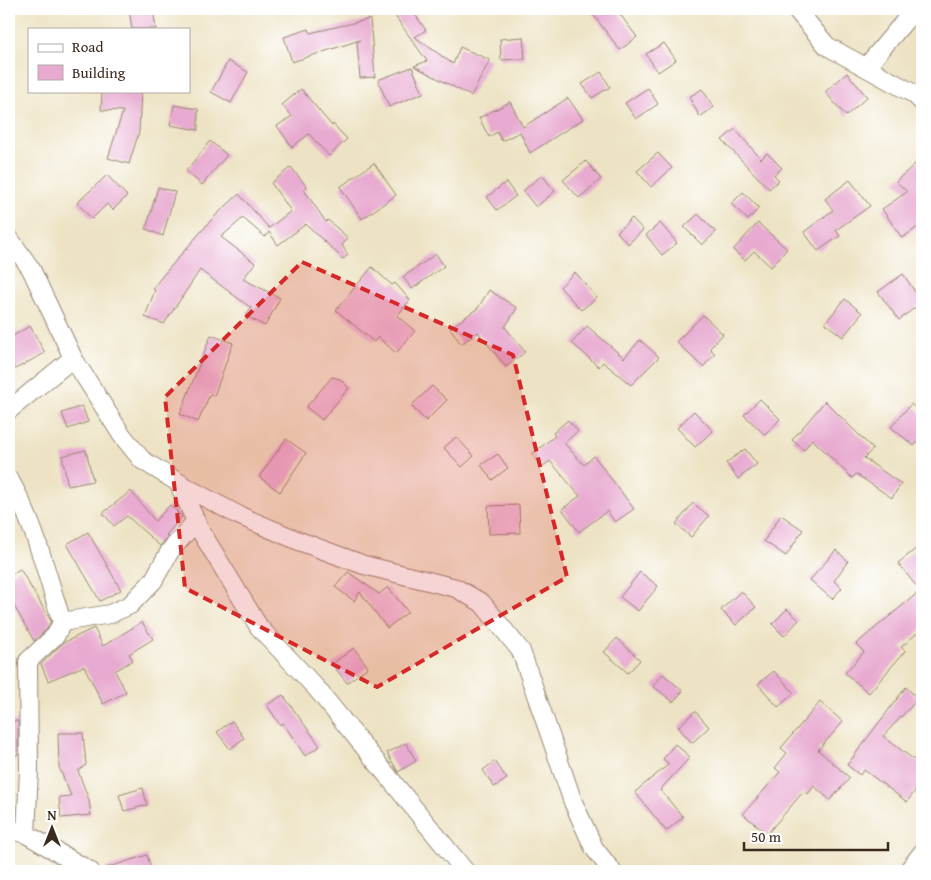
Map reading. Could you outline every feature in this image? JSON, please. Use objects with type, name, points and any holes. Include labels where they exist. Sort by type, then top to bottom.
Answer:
[{"type":"street","points":[[796,9],[827,46],[867,66],[914,94],[922,102]]},
{"type":"street","points":[[867,66],[915,9]]},
{"type":"street","points":[[9,238],[31,269],[73,358],[121,434],[142,460],[238,515],[299,541],[364,564],[456,588],[482,603],[521,651],[573,802],[594,848],[612,871]]},
{"type":"street","points":[[9,410],[73,358]]},
{"type":"street","points":[[9,479],[22,502],[34,531],[62,622],[61,628],[56,634],[28,660],[29,770],[26,834]]},
{"type":"street","points":[[178,482],[196,521],[259,627],[317,689],[465,871]]},
{"type":"street","points":[[62,622],[110,614],[130,605],[153,581],[170,551],[196,521]]},
{"type":"street","points":[[9,829],[26,834],[90,871]]},
{"type":"street","points":[[908,871],[922,853]]},
{"type":"highlighted area","points":[[302,262],[513,355],[567,577],[377,687],[185,588],[165,397]]},
{"type":"building","points":[[129,9],[153,9],[156,28],[132,28]]},
{"type":"building","points":[[390,9],[411,9],[426,30],[415,37],[453,64],[460,47],[490,60],[471,96],[414,66],[427,61]]},
{"type":"building","points":[[589,9],[616,9],[637,37],[620,50]]},
{"type":"building","points":[[370,19],[375,77],[360,78],[357,42],[360,40],[292,62],[284,37],[309,29],[310,33]]},
{"type":"building","points":[[523,37],[525,59],[501,60],[500,39]]},
{"type":"building","points":[[664,43],[676,60],[658,72],[646,54]]},
{"type":"building","points":[[228,61],[248,72],[231,103],[211,92]]},
{"type":"building","points":[[412,67],[423,93],[389,107],[378,80]]},
{"type":"building","points":[[601,72],[610,87],[592,98],[582,84]]},
{"type":"building","points":[[847,73],[867,97],[846,116],[825,92]]},
{"type":"building","points":[[648,88],[658,104],[636,119],[625,103]]},
{"type":"building","points":[[301,89],[332,126],[333,124],[347,139],[329,156],[309,134],[292,147],[277,126],[292,116],[282,105]]},
{"type":"building","points":[[702,89],[714,107],[700,117],[689,97]]},
{"type":"building","points":[[102,92],[141,92],[139,132],[129,164],[108,158],[123,111],[101,110]]},
{"type":"building","points":[[568,98],[583,119],[530,153],[520,132],[502,141],[497,132],[489,137],[479,118],[510,102],[523,127]]},
{"type":"building","points":[[174,105],[198,109],[198,130],[170,125]]},
{"type":"building","points":[[735,129],[761,159],[767,153],[782,168],[774,175],[779,180],[769,189],[722,140]]},
{"type":"building","points":[[210,141],[227,155],[202,185],[186,171]]},
{"type":"building","points":[[658,153],[672,168],[651,187],[637,171]]},
{"type":"building","points":[[922,158],[922,224],[902,238],[882,209],[907,192],[896,181]]},
{"type":"building","points":[[586,161],[601,179],[579,198],[563,180]]},
{"type":"building","points":[[374,163],[396,195],[362,219],[340,187]]},
{"type":"building","points":[[291,167],[307,187],[304,190],[326,222],[328,220],[348,238],[342,245],[348,255],[343,259],[306,224],[278,245],[269,232],[265,237],[243,218],[221,237],[255,263],[243,279],[280,298],[265,326],[246,316],[251,308],[200,270],[164,324],[145,317],[155,290],[153,289],[159,280],[213,218],[239,194],[269,228],[291,211],[271,183]]},
{"type":"building","points":[[107,175],[127,196],[113,210],[107,204],[92,219],[77,203]]},
{"type":"building","points":[[542,175],[555,191],[536,207],[523,191]]},
{"type":"building","points":[[850,180],[870,206],[836,230],[840,236],[818,251],[804,232],[833,210],[825,199]]},
{"type":"building","points":[[506,182],[516,196],[497,210],[487,197]]},
{"type":"building","points":[[158,187],[175,192],[163,236],[146,229]]},
{"type":"building","points":[[743,192],[759,208],[748,220],[731,204]]},
{"type":"building","points":[[698,214],[716,232],[702,245],[684,227]]},
{"type":"building","points":[[632,218],[643,230],[628,244],[617,232]]},
{"type":"building","points":[[660,223],[677,243],[662,255],[646,235]]},
{"type":"building","points":[[758,223],[787,249],[771,267],[754,251],[745,260],[733,250]]},
{"type":"building","points":[[436,254],[444,266],[412,289],[403,277]]},
{"type":"building","points":[[372,267],[392,285],[395,283],[410,300],[397,316],[415,331],[396,353],[378,337],[374,342],[336,310]]},
{"type":"building","points":[[575,272],[597,298],[581,310],[560,287]]},
{"type":"building","points":[[903,274],[922,302],[899,320],[878,292]]},
{"type":"building","points":[[489,290],[517,308],[505,327],[525,352],[506,367],[478,332],[461,344],[450,328],[478,308]]},
{"type":"building","points":[[845,299],[862,313],[843,337],[825,323]]},
{"type":"building","points":[[703,315],[723,334],[710,348],[715,354],[703,367],[676,342]]},
{"type":"building","points":[[30,326],[45,353],[15,369],[9,357],[9,338]]},
{"type":"building","points":[[587,326],[624,358],[640,340],[659,357],[631,385],[603,362],[599,367],[572,343]]},
{"type":"building","points":[[211,335],[233,343],[214,396],[210,394],[198,422],[180,414]]},
{"type":"building","points":[[332,377],[340,379],[349,388],[322,420],[306,407]]},
{"type":"building","points":[[432,386],[447,400],[426,421],[411,406]]},
{"type":"building","points":[[760,399],[780,419],[765,435],[744,415]]},
{"type":"building","points":[[825,401],[873,449],[864,458],[901,484],[892,498],[856,474],[852,478],[812,439],[804,450],[792,440]]},
{"type":"building","points":[[911,404],[922,414],[922,437],[914,446],[891,427]]},
{"type":"building","points":[[82,406],[88,422],[68,429],[62,413]]},
{"type":"building","points":[[694,411],[713,431],[695,447],[677,428]]},
{"type":"building","points":[[568,420],[578,431],[564,443],[584,465],[594,456],[634,509],[615,522],[607,511],[579,532],[562,509],[580,496],[550,461],[542,467],[532,454],[555,436],[553,433]]},
{"type":"building","points":[[456,437],[474,456],[462,467],[444,448]]},
{"type":"building","points":[[286,439],[306,453],[280,492],[259,477]]},
{"type":"building","points":[[745,449],[757,464],[738,479],[726,463]]},
{"type":"building","points":[[86,450],[93,481],[68,486],[62,456]]},
{"type":"building","points":[[498,454],[508,468],[492,480],[481,465]]},
{"type":"building","points":[[131,491],[155,521],[170,505],[182,517],[166,535],[168,537],[160,546],[127,516],[114,526],[103,513]]},
{"type":"building","points":[[693,503],[709,516],[691,537],[676,524]]},
{"type":"building","points":[[519,505],[520,533],[489,534],[488,506]]},
{"type":"building","points":[[781,515],[803,530],[786,556],[764,541]]},
{"type":"building","points":[[88,532],[121,590],[100,601],[67,544]]},
{"type":"building","points":[[922,544],[922,629],[901,647],[905,651],[869,693],[845,673],[864,652],[856,644],[920,591],[898,563]]},
{"type":"building","points":[[836,550],[848,561],[834,581],[842,588],[832,599],[810,580]]},
{"type":"building","points":[[20,569],[51,621],[47,629],[34,641],[9,597],[9,576]]},
{"type":"building","points":[[348,572],[379,594],[388,587],[408,612],[387,628],[360,592],[354,601],[335,587]]},
{"type":"building","points":[[640,572],[658,586],[638,611],[620,597]]},
{"type":"building","points":[[741,591],[756,607],[736,625],[721,610]]},
{"type":"building","points":[[787,609],[799,620],[784,636],[772,624]]},
{"type":"building","points":[[142,622],[153,639],[129,654],[133,660],[115,671],[126,692],[103,704],[84,666],[48,681],[41,664],[63,643],[94,628],[103,646]]},
{"type":"building","points":[[617,638],[640,660],[628,673],[604,652]]},
{"type":"building","points":[[354,648],[368,667],[347,683],[332,664]]},
{"type":"building","points":[[774,671],[794,693],[778,707],[758,684]]},
{"type":"building","points":[[663,674],[683,691],[673,702],[653,686]]},
{"type":"building","points":[[906,687],[918,699],[883,736],[922,766],[922,781],[907,802],[864,770],[860,775],[847,765]]},
{"type":"building","points":[[283,695],[320,746],[305,756],[283,723],[280,725],[267,705]]},
{"type":"building","points":[[820,702],[843,722],[818,750],[850,778],[830,800],[814,786],[808,794],[804,791],[767,834],[743,814],[780,772],[775,768],[787,753],[781,748]]},
{"type":"building","points":[[695,711],[709,727],[692,743],[678,727]]},
{"type":"building","points":[[9,721],[18,721],[18,755],[9,755]]},
{"type":"building","points":[[232,721],[244,738],[230,749],[217,732]]},
{"type":"building","points":[[58,733],[83,733],[86,765],[78,771],[89,800],[91,815],[61,818],[59,797],[71,796],[59,767]]},
{"type":"building","points":[[406,743],[416,761],[398,772],[387,753]]},
{"type":"building","points":[[675,744],[690,757],[660,790],[683,817],[666,831],[635,792],[669,764],[663,759]]},
{"type":"building","points":[[495,761],[507,779],[494,787],[483,770]]},
{"type":"building","points":[[143,788],[147,805],[124,811],[119,795]]},
{"type":"building","points":[[147,855],[152,871],[107,871],[106,868]]}]
